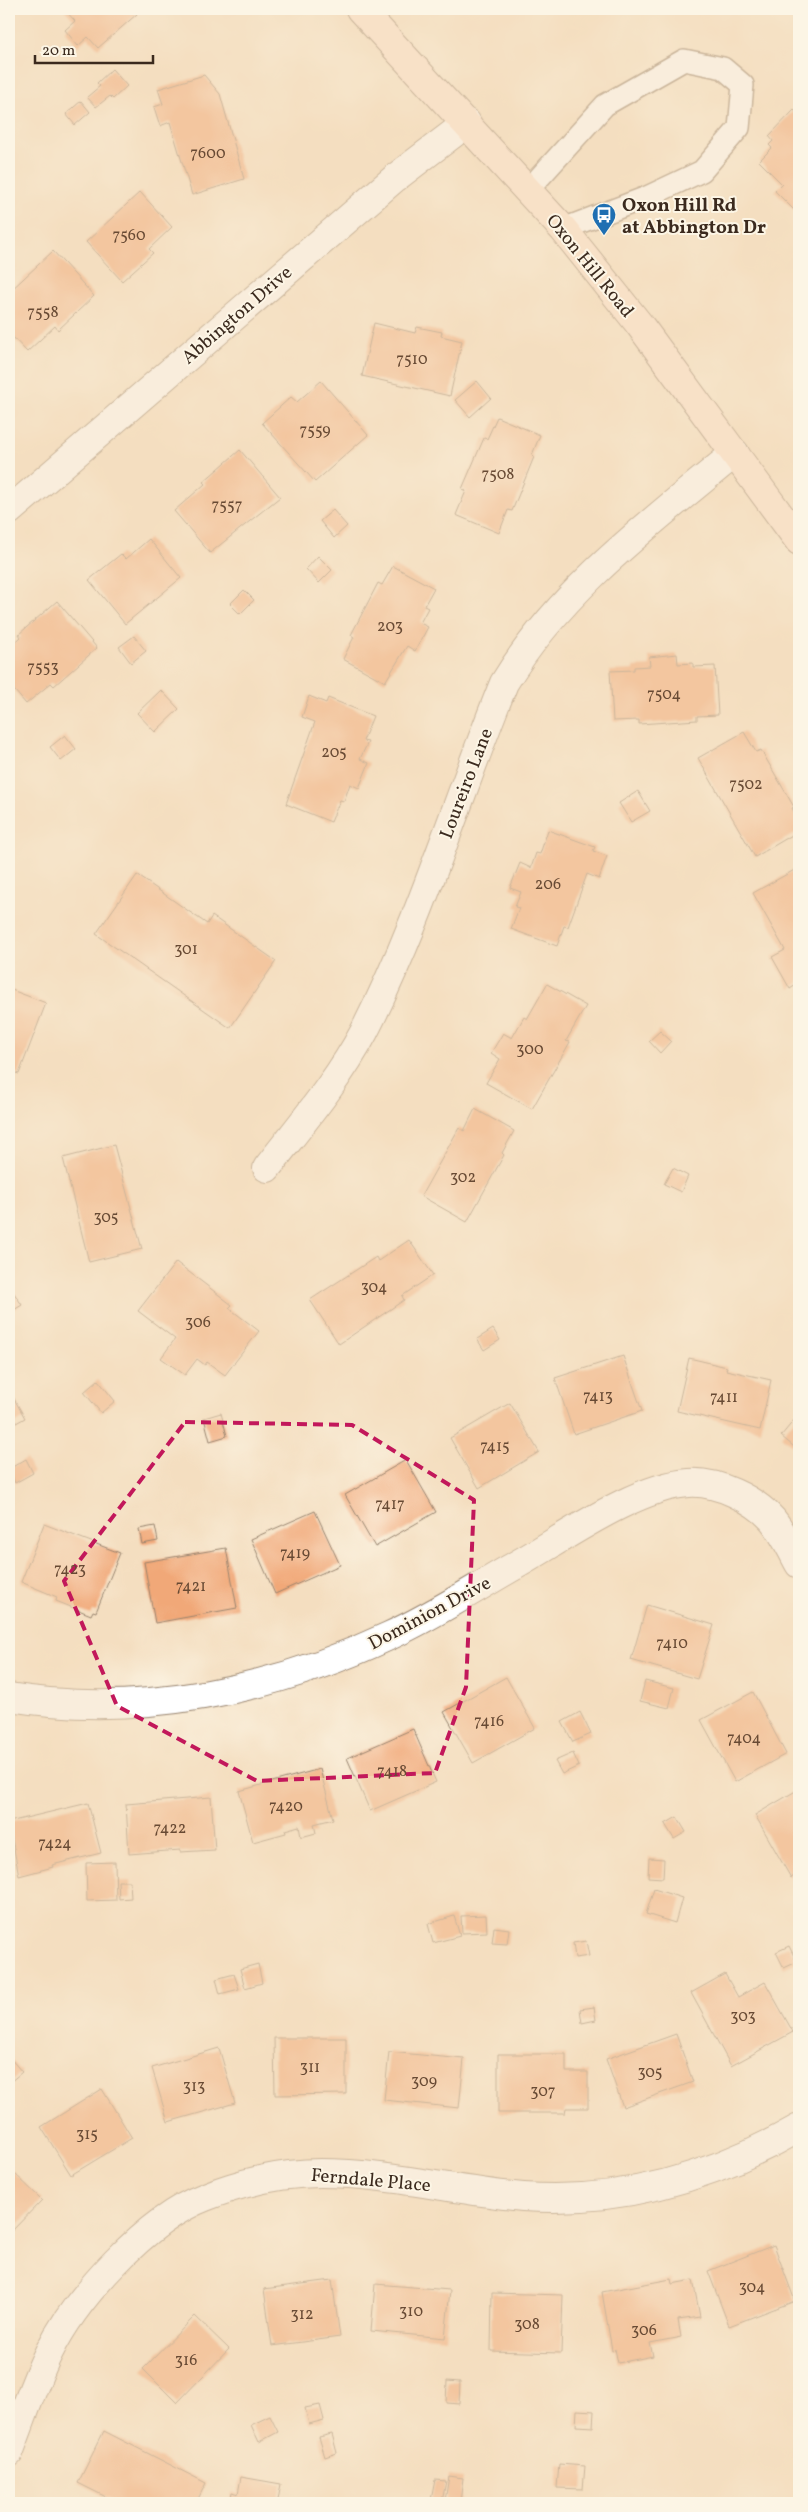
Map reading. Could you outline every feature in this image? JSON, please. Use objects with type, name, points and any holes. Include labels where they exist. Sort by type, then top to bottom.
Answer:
[{"type":"main road","name":"Oxon Hill Road","points":[[360,9],[563,229],[639,324],[799,542]]},
{"type":"street","name":"Abbington Drive","points":[[9,511],[395,178],[467,123]]},
{"type":"street","name":"Loureiro Lane","points":[[267,1168],[339,1073],[363,1033],[409,930],[504,683],[517,661],[556,612],[592,575],[735,453]]},
{"type":"street","name":"Dominion Drive","points":[[9,1697],[101,1705],[187,1699],[263,1683],[318,1666],[390,1636],[627,1502],[676,1484],[702,1483],[714,1486],[763,1511],[780,1531],[799,1564]]},
{"type":"street","name":"Ferndale Place","points":[[9,2453],[50,2351],[88,2293],[131,2248],[161,2223],[203,2197],[277,2178],[322,2173],[416,2181],[524,2197],[619,2192],[644,2189],[702,2174],[760,2150],[799,2128]]},
{"type":"lane","points":[[529,190],[605,105],[684,60],[723,68],[742,85],[739,128],[702,171],[647,197],[563,229]]},
{"type":"highlighted area","points":[[185,1422],[352,1425],[474,1500],[466,1687],[435,1773],[257,1781],[117,1706],[64,1581]]},
{"type":"building","points":[[64,9],[132,9],[137,14],[98,48],[88,37],[78,46],[65,30],[75,21]]},
{"type":"building","points":[[112,69],[127,86],[113,99],[110,96],[96,107],[87,97],[100,86],[97,83]]},
{"type":"building","points":[[204,75],[220,94],[244,179],[192,195],[170,122],[160,126],[154,107],[163,104],[158,89]]},
{"type":"building","points":[[81,101],[90,112],[75,125],[66,114]]},
{"type":"building","points":[[794,110],[799,115],[799,215],[775,191],[782,184],[759,161],[772,148],[769,145],[773,141],[769,136]]},
{"type":"building","points":[[140,192],[172,227],[149,249],[153,253],[122,281],[86,242]]},
{"type":"building","points":[[53,251],[94,296],[58,330],[55,326],[27,352],[9,333],[9,292]]},
{"type":"building","points":[[374,323],[415,333],[417,327],[442,332],[441,336],[462,341],[450,396],[362,376]]},
{"type":"building","points":[[321,381],[368,435],[315,482],[262,423],[291,397],[297,402]]},
{"type":"building","points":[[477,381],[491,398],[470,417],[455,400]]},
{"type":"building","points":[[497,417],[540,435],[532,455],[534,457],[512,511],[508,510],[499,533],[456,515],[466,491],[462,489],[484,438],[487,439]]},
{"type":"building","points":[[240,450],[280,497],[210,553],[174,511],[205,484],[203,482]]},
{"type":"building","points":[[333,510],[347,526],[334,538],[320,521]]},
{"type":"building","points":[[149,539],[181,578],[125,624],[89,580],[121,554],[126,559]]},
{"type":"building","points":[[318,556],[332,570],[319,583],[306,569]]},
{"type":"building","points":[[393,566],[434,588],[424,606],[428,608],[420,623],[428,627],[415,651],[407,646],[385,682],[343,659],[354,637],[351,635],[378,583],[382,585]]},
{"type":"building","points":[[244,590],[254,600],[240,614],[230,604]]},
{"type":"building","points":[[57,601],[97,648],[54,686],[51,683],[26,704],[9,684],[9,648],[21,637],[19,634]]},
{"type":"building","points":[[134,636],[146,651],[131,663],[119,647]]},
{"type":"building","points":[[677,654],[678,664],[693,663],[693,667],[715,666],[718,715],[697,716],[697,720],[639,724],[639,720],[613,721],[610,671],[634,670],[634,667],[650,666],[649,657]]},
{"type":"building","points":[[161,690],[179,709],[155,732],[137,713]]},
{"type":"building","points":[[309,696],[326,703],[328,698],[373,716],[363,741],[368,742],[360,759],[369,763],[359,788],[350,784],[344,801],[340,800],[331,822],[286,804],[315,722],[302,717]]},
{"type":"building","points":[[744,732],[756,752],[761,750],[794,807],[792,808],[799,821],[799,831],[755,857],[698,758]]},
{"type":"building","points":[[65,735],[76,749],[61,761],[50,747]]},
{"type":"building","points":[[638,791],[650,811],[631,822],[619,803]]},
{"type":"building","points":[[548,830],[595,847],[593,851],[607,856],[599,879],[587,874],[568,927],[564,926],[557,946],[511,929],[519,908],[515,907],[521,892],[510,888],[520,863],[531,868],[536,853],[540,854]]},
{"type":"building","points":[[798,868],[799,983],[790,989],[772,957],[785,950],[753,893]]},
{"type":"building","points":[[137,875],[207,924],[212,916],[276,961],[230,1028],[96,934]]},
{"type":"building","points":[[547,984],[586,1006],[566,1041],[570,1042],[532,1109],[486,1083],[500,1059],[491,1053],[503,1033],[512,1038],[524,1017],[527,1019]]},
{"type":"building","points":[[9,989],[46,1003],[19,1074],[9,1071]]},
{"type":"building","points":[[660,1031],[671,1041],[660,1053],[649,1041]]},
{"type":"building","points":[[475,1109],[514,1131],[502,1153],[504,1155],[467,1222],[421,1196],[459,1128],[464,1131]]},
{"type":"building","points":[[114,1145],[142,1249],[89,1262],[63,1158]]},
{"type":"building","points":[[673,1168],[688,1176],[681,1192],[664,1184]]},
{"type":"building","points":[[409,1240],[433,1275],[402,1296],[404,1300],[339,1344],[310,1300],[376,1257],[378,1261]]},
{"type":"building","points":[[176,1262],[232,1305],[229,1308],[259,1331],[225,1375],[207,1362],[205,1365],[197,1359],[185,1375],[161,1358],[175,1339],[138,1311]]},
{"type":"building","points":[[12,1290],[22,1305],[9,1313],[9,1292]]},
{"type":"building","points":[[493,1329],[500,1340],[484,1350],[477,1339]]},
{"type":"building","points":[[623,1356],[642,1411],[574,1434],[555,1378]]},
{"type":"building","points":[[689,1358],[727,1367],[726,1370],[771,1380],[760,1430],[677,1411]]},
{"type":"building","points":[[98,1380],[115,1401],[101,1413],[84,1392]]},
{"type":"building","points":[[9,1390],[25,1418],[9,1427]]},
{"type":"building","points":[[510,1403],[539,1452],[479,1488],[450,1438]]},
{"type":"building","points":[[221,1413],[227,1436],[210,1441],[204,1418]]},
{"type":"building","points":[[799,1414],[799,1451],[781,1436]]},
{"type":"building","points":[[26,1459],[33,1473],[15,1483],[9,1469]]},
{"type":"building","points":[[406,1460],[436,1512],[375,1547],[345,1495]]},
{"type":"building","points":[[315,1511],[340,1565],[275,1594],[251,1539]]},
{"type":"building","points":[[44,1524],[120,1553],[96,1612],[93,1611],[91,1615],[56,1601],[57,1597],[21,1582]]},
{"type":"building","points":[[155,1526],[158,1541],[142,1544],[139,1529]]},
{"type":"building","points":[[226,1548],[237,1608],[155,1623],[144,1562]]},
{"type":"building","points":[[647,1605],[714,1625],[697,1679],[631,1660]]},
{"type":"building","points":[[506,1677],[535,1728],[473,1763],[444,1712]]},
{"type":"building","points":[[645,1681],[674,1688],[669,1708],[640,1701]]},
{"type":"building","points":[[753,1692],[786,1754],[735,1782],[701,1720]]},
{"type":"building","points":[[580,1712],[591,1734],[573,1742],[562,1722]]},
{"type":"building","points":[[413,1729],[436,1782],[370,1811],[347,1758]]},
{"type":"building","points":[[573,1753],[579,1766],[562,1774],[555,1761]]},
{"type":"building","points":[[320,1769],[333,1819],[314,1824],[316,1833],[301,1837],[299,1826],[285,1830],[286,1833],[253,1842],[239,1791]]},
{"type":"building","points":[[799,1789],[799,1873],[791,1878],[755,1815]]},
{"type":"building","points":[[211,1797],[215,1850],[180,1852],[180,1850],[129,1854],[126,1804]]},
{"type":"building","points":[[88,1803],[101,1853],[52,1865],[53,1867],[19,1876],[9,1822]]},
{"type":"building","points":[[677,1817],[686,1832],[674,1839],[665,1824]]},
{"type":"building","points":[[649,1858],[664,1859],[663,1878],[648,1877]]},
{"type":"building","points":[[115,1862],[116,1900],[87,1901],[86,1863]]},
{"type":"building","points":[[118,1881],[130,1881],[131,1898],[119,1899]]},
{"type":"building","points":[[654,1889],[682,1898],[675,1923],[646,1914]]},
{"type":"building","points":[[486,1915],[487,1932],[462,1933],[461,1916]]},
{"type":"building","points":[[454,1916],[460,1936],[433,1943],[428,1924]]},
{"type":"building","points":[[494,1927],[509,1929],[507,1944],[492,1943]]},
{"type":"building","points":[[586,1941],[589,1956],[575,1958],[573,1943]]},
{"type":"building","points":[[789,1946],[797,1962],[784,1968],[776,1952]]},
{"type":"building","points":[[258,1964],[262,1983],[245,1988],[240,1969]]},
{"type":"building","points":[[234,1974],[239,1989],[220,1994],[216,1979]]},
{"type":"building","points":[[725,1974],[738,1997],[765,1982],[793,2032],[731,2066],[691,1993]]},
{"type":"building","points":[[594,2007],[596,2020],[582,2023],[580,2009]]},
{"type":"building","points":[[676,2034],[693,2082],[623,2107],[606,2059]]},
{"type":"building","points":[[274,2038],[346,2038],[346,2094],[275,2095]]},
{"type":"building","points":[[219,2048],[235,2103],[168,2122],[152,2068]]},
{"type":"building","points":[[389,2052],[464,2059],[459,2108],[384,2100]]},
{"type":"building","points":[[498,2054],[566,2054],[566,2072],[588,2072],[588,2108],[566,2108],[565,2113],[498,2113]]},
{"type":"building","points":[[10,2058],[22,2072],[9,2083],[9,2060]]},
{"type":"building","points":[[102,2089],[132,2138],[71,2175],[41,2127]]},
{"type":"building","points":[[9,2168],[42,2200],[9,2234]]},
{"type":"building","points":[[774,2245],[795,2301],[729,2326],[708,2271]]},
{"type":"building","points":[[671,2279],[672,2284],[693,2280],[700,2317],[678,2320],[681,2337],[650,2343],[653,2356],[618,2363],[615,2349],[612,2350],[602,2292]]},
{"type":"building","points":[[332,2280],[340,2337],[272,2346],[264,2289]]},
{"type":"building","points":[[375,2284],[450,2290],[445,2338],[371,2331]]},
{"type":"building","points":[[492,2293],[563,2295],[561,2353],[491,2351]]},
{"type":"building","points":[[195,2316],[229,2349],[177,2403],[143,2369]]},
{"type":"building","points":[[447,2381],[460,2382],[459,2404],[446,2403]]},
{"type":"building","points":[[320,2405],[324,2420],[309,2424],[305,2408]]},
{"type":"building","points":[[577,2410],[594,2411],[593,2427],[576,2426]]},
{"type":"building","points":[[270,2416],[278,2432],[259,2442],[251,2425]]},
{"type":"building","points":[[104,2431],[206,2483],[196,2503],[118,2503],[78,2483]]},
{"type":"building","points":[[332,2434],[337,2453],[325,2457],[319,2437]]},
{"type":"building","points":[[559,2464],[585,2466],[583,2489],[557,2488]]},
{"type":"building","points":[[449,2476],[463,2478],[460,2503],[445,2501]]},
{"type":"building","points":[[241,2477],[281,2484],[278,2500],[289,2503],[230,2503],[232,2492],[238,2494]]},
{"type":"building","points":[[435,2480],[446,2481],[442,2502],[431,2500]]},
{"type":"place","name":"Oxon Hill Rd at Abbington Dr","points":[[604,236]]}]
